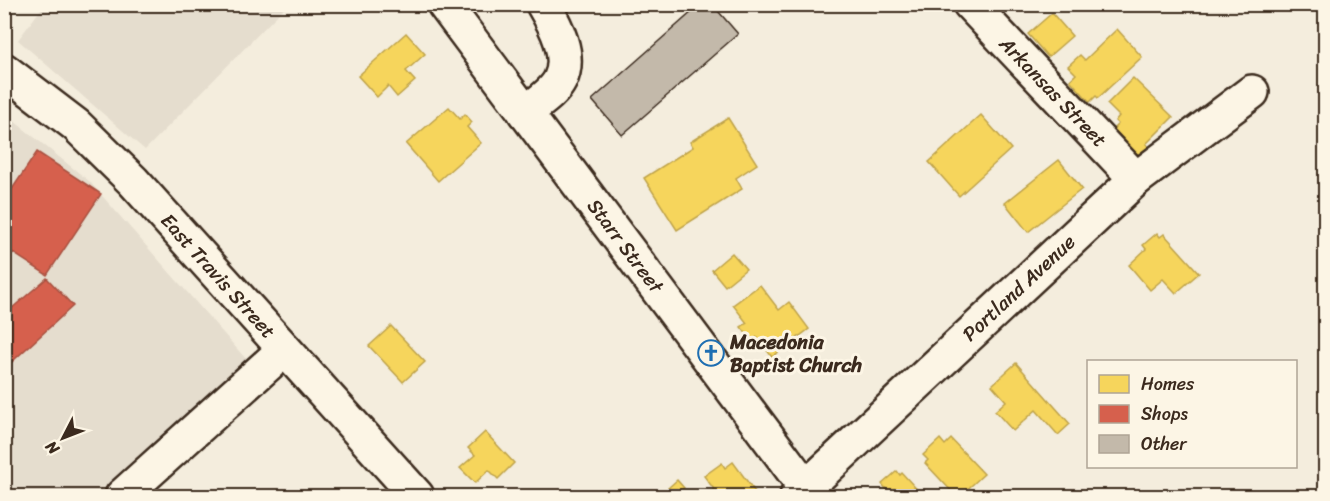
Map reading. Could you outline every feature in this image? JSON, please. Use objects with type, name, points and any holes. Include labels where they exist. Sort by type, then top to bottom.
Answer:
[{"type":"street","name":"Starr Street","points":[[444,4],[802,492]]},
{"type":"street","points":[[525,113],[547,95],[559,81],[565,67],[564,50],[543,4]]},
{"type":"street","name":"Arkansas Street","points":[[970,4],[1136,179]]},
{"type":"street","name":"East Travis Street","points":[[4,70],[76,125],[106,153],[417,496]]},
{"type":"street","name":"Portland Avenue","points":[[802,492],[1136,179],[1252,92]]},
{"type":"street","points":[[122,496],[284,350]]},
{"type":"shaded area","points":[[44,5],[287,5],[145,150],[18,40]]},
{"type":"shaded area","points":[[4,113],[89,181],[246,359],[95,496],[5,496]]},
{"type":"building: Homes","points":[[1052,13],[1072,36],[1048,57],[1028,34]]},
{"type":"building: Homes","points":[[1117,29],[1142,57],[1098,98],[1096,96],[1090,102],[1070,80],[1076,74],[1068,66],[1080,55],[1085,60]]},
{"type":"building: Homes","points":[[406,33],[425,54],[406,71],[415,81],[397,97],[388,86],[377,97],[358,76]]},
{"type":"building: Homes","points":[[1133,78],[1173,117],[1146,144],[1151,149],[1133,168],[1103,139],[1118,124],[1115,121],[1119,116],[1107,104]]},
{"type":"building: Homes","points":[[449,107],[460,119],[465,114],[472,122],[467,127],[481,143],[438,181],[406,144]]},
{"type":"building: Homes","points":[[981,115],[1011,149],[959,196],[929,162]]},
{"type":"building: Homes","points":[[728,118],[757,164],[736,178],[742,189],[677,230],[644,178],[693,147],[690,142]]},
{"type":"building: Homes","points":[[1059,160],[1082,189],[1028,232],[1005,203]]},
{"type":"building: Homes","points":[[1157,233],[1160,237],[1164,234],[1199,273],[1176,293],[1163,279],[1150,290],[1129,265],[1146,249],[1143,245]]},
{"type":"building: Homes","points":[[732,253],[746,269],[725,286],[712,270]]},
{"type":"building: Homes","points":[[760,285],[779,310],[789,302],[809,329],[772,357],[757,337],[752,341],[741,327],[747,323],[733,305]]},
{"type":"building: Homes","points":[[391,326],[425,362],[403,382],[369,346]]},
{"type":"building: Homes","points":[[1016,363],[1070,424],[1058,435],[1036,410],[1013,431],[995,411],[1006,401],[992,385]]},
{"type":"building: Homes","points":[[485,432],[514,463],[498,479],[489,470],[475,483],[460,468],[475,455],[468,448]]},
{"type":"building: Homes","points":[[940,439],[945,445],[951,439],[984,474],[960,496],[956,496],[925,463],[928,460],[923,455]]},
{"type":"building: Homes","points":[[733,462],[758,496],[719,496],[704,476],[722,463],[725,468]]},
{"type":"building: Homes","points":[[897,471],[900,475],[902,473],[923,496],[887,496],[883,493],[887,490],[882,484]]},
{"type":"building: Homes","points":[[677,480],[684,488],[674,496],[668,488]]},
{"type":"building: Shops","points":[[37,152],[101,194],[47,275],[4,247],[4,201]]},
{"type":"building: Shops","points":[[47,278],[73,306],[4,369],[4,315]]},
{"type":"building: Other","points":[[701,4],[712,4],[738,34],[622,135],[592,100]]},
{"type":"place","name":"Macedonia Baptist Church","points":[[711,353]]}]
